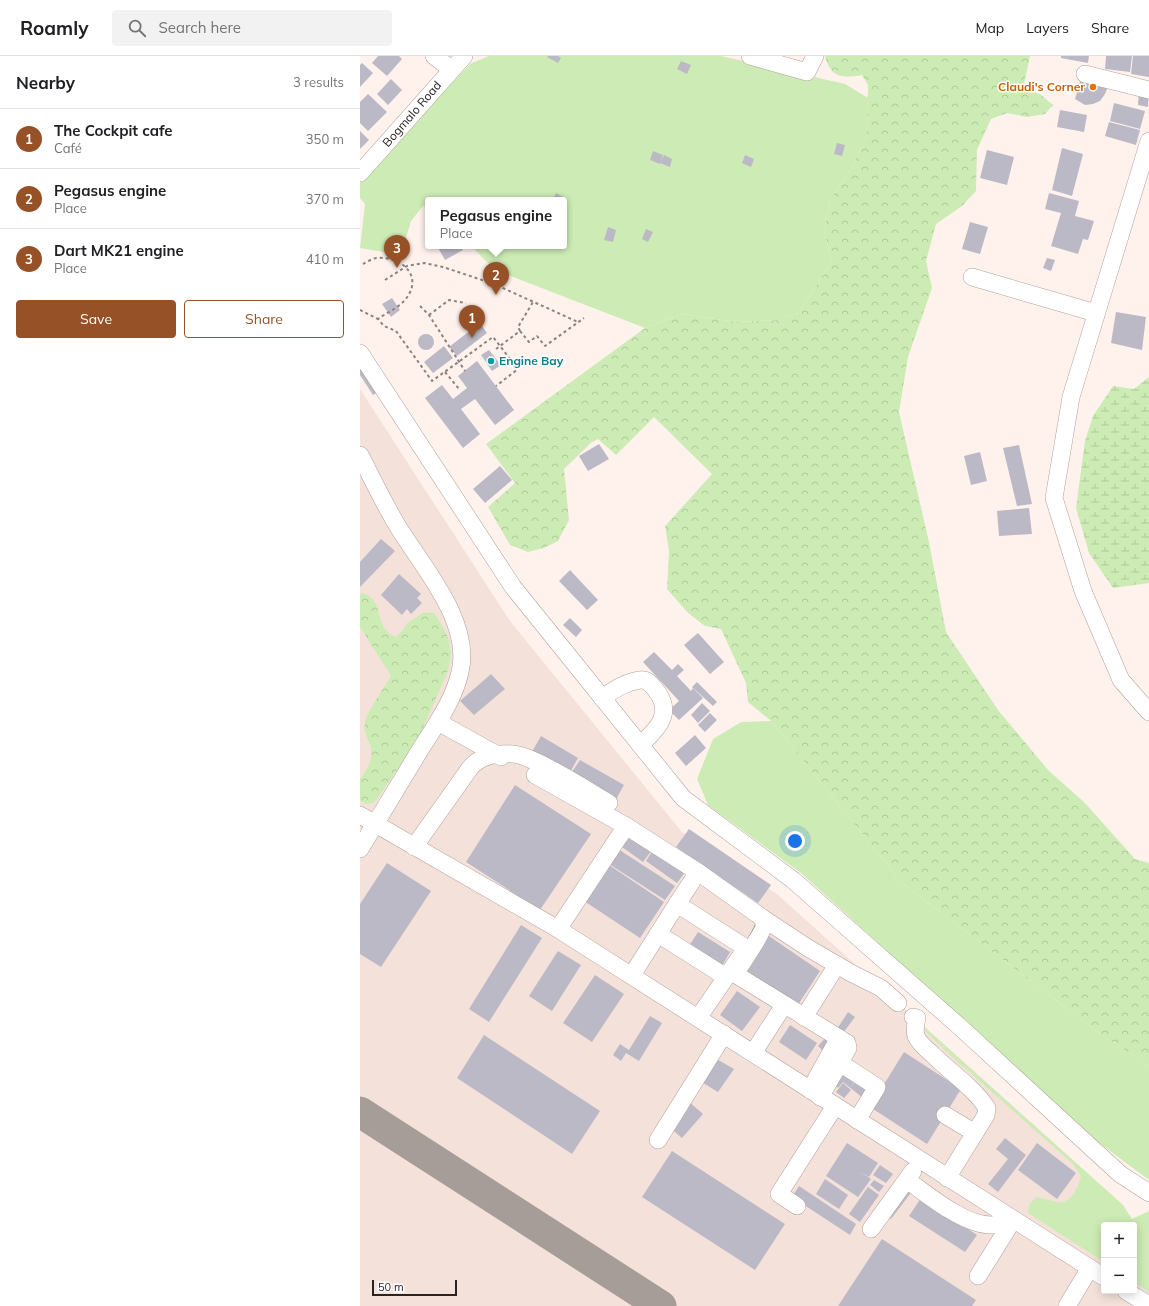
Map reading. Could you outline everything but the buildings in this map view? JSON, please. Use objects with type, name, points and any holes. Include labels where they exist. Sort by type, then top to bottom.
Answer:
[{"type":"street","points":[[434,56],[451,70]]},
{"type":"street","name":"Bogmalo Road","points":[[360,173],[464,56]]},
{"type":"street","points":[[750,56],[807,72],[815,56]]},
{"type":"street","points":[[1085,74],[1149,90]]},
{"type":"street","points":[[1149,141],[1071,397],[1054,498],[1083,591],[1121,680],[1149,712]]},
{"type":"street","points":[[972,277],[1096,313]]},
{"type":"street","points":[[360,353],[513,587],[683,798],[793,880],[960,1028],[1120,1174],[1149,1193]]},
{"type":"street","points":[[360,455],[400,530],[438,584],[456,624],[461,651],[461,671],[438,722],[360,849]]},
{"type":"street","points":[[602,698],[624,684],[642,679],[649,682],[661,697],[665,706],[664,715],[652,734],[640,745]]},
{"type":"street","points":[[438,722],[626,826],[698,872],[761,917],[837,965],[881,988],[898,1003]]},
{"type":"street","points":[[414,847],[476,761],[483,757],[513,754],[533,761],[609,803]]},
{"type":"street","points":[[360,816],[558,929],[1101,1275]]},
{"type":"street","points":[[558,929],[626,826]]},
{"type":"street","points":[[632,975],[698,872]]},
{"type":"street","points":[[678,904],[746,948],[698,1018]]},
{"type":"street","points":[[761,917],[764,926],[735,974],[839,1038],[848,1046],[840,1063],[816,1093]]},
{"type":"street","points":[[658,934],[726,977]]},
{"type":"street","points":[[804,1017],[837,965]]},
{"type":"street","points":[[753,1053],[784,1005]]},
{"type":"street","points":[[913,1017],[917,1018],[914,1028],[916,1036],[921,1044],[980,1098],[987,1108],[986,1114],[947,1178]]},
{"type":"street","points":[[658,1140],[724,1034]]},
{"type":"street","points":[[816,1093],[839,1038]]},
{"type":"street","points":[[840,1063],[877,1087],[857,1120]]},
{"type":"street","points":[[797,1206],[779,1194],[836,1106]]},
{"type":"street","points":[[945,1115],[975,1133]]},
{"type":"street","points":[[871,1229],[920,1160]]},
{"type":"street","points":[[907,1180],[952,1211],[975,1222],[992,1225],[1013,1220]]},
{"type":"street","points":[[978,1276],[1013,1220]]},
{"type":"street","points":[[1067,1306],[1090,1268]]},
{"type":"street","points":[[1130,1294],[1147,1305]]},
{"type":"path","points":[[363,264],[376,258],[393,259],[407,266],[411,274],[412,283],[410,293],[404,302],[378,319]]},
{"type":"path","points":[[385,280],[407,266],[424,263],[443,267],[494,284],[578,322]]},
{"type":"path","points":[[429,315],[449,300],[466,303]]},
{"type":"path","points":[[533,302],[518,327],[529,342],[537,336],[545,346],[584,318]]},
{"type":"path","points":[[420,306],[429,315],[465,371]]},
{"type":"path","points":[[360,310],[378,319],[384,326],[396,331],[432,381],[493,337],[518,369],[496,386]]},
{"type":"path","points":[[496,349],[520,331]]},
{"type":"path","points":[[445,372],[459,389]]},
{"type":"shaded area","points":[[360,389],[510,621],[682,832],[777,894],[1123,1205],[1132,1220],[1136,1222],[1101,1222],[1101,1294],[1137,1294],[1137,1222],[1149,1228],[1149,1306],[360,1306]]},
{"type":"green space","points":[[489,56],[721,56],[845,84],[868,98],[867,135],[851,169],[830,200],[824,231],[832,261],[799,312],[781,320],[737,322],[682,314],[645,328],[495,270],[474,249],[567,249],[567,197],[425,197],[425,206],[423,206],[411,221],[401,255],[360,248],[365,204],[360,198],[360,181],[470,64]]},
{"type":"green space","points":[[825,56],[1030,56],[1023,89],[1040,94],[1053,105],[1045,114],[1027,117],[1007,113],[991,119],[977,150],[976,191],[962,206],[936,224],[926,261],[932,288],[908,357],[899,412],[929,542],[946,632],[998,710],[1048,770],[1085,803],[1135,859],[1149,863],[1149,1066],[1103,1036],[902,883],[771,721],[748,702],[746,683],[721,629],[705,626],[688,613],[667,589],[669,551],[665,526],[712,474],[654,417],[616,455],[598,439],[592,442],[564,469],[569,520],[558,541],[544,548],[528,552],[510,545],[488,507],[515,483],[486,444],[645,328],[682,314],[737,322],[781,320],[799,312],[832,261],[824,231],[830,200],[851,169],[867,135],[868,85],[862,75],[848,77],[838,75],[830,68]]},
{"type":"green space","points":[[1149,377],[1149,583],[1113,588],[1089,553],[1076,508],[1085,441],[1093,416],[1113,386],[1134,389]]},
{"type":"green space","points":[[362,593],[369,596],[374,601],[384,627],[396,637],[404,629],[406,624],[424,612],[434,613],[444,628],[451,650],[446,676],[418,739],[377,799],[373,803],[366,804],[360,801],[360,779],[366,772],[371,759],[370,745],[365,731],[365,722],[391,676],[360,627],[360,595]]},
{"type":"green space","points":[[771,721],[902,883],[1103,1036],[1149,1066],[1149,1180],[1098,1142],[801,873],[708,805],[697,779],[713,739],[741,722]]},
{"type":"green space","points":[[913,1017],[1123,1205],[1132,1219],[1149,1211],[1149,1292],[1137,1284],[1137,1222],[1101,1222],[1101,1260],[1028,1213],[1029,1205],[1036,1197],[1058,1202],[1067,1200],[1074,1194],[1081,1176],[1073,1164],[950,1055],[919,1025]]},
{"type":"taxiway","points":[[360,1112],[661,1306]]},
{"type":"place","name":"Claudi's Corner","points":[[1093,87]]},
{"type":"place","name":"Dart MK21 engine","points":[[397,268]]},
{"type":"place","name":"Pegasus engine","points":[[496,295]]},
{"type":"place","name":"The Cockpit cafe","points":[[472,338]]},
{"type":"place","name":"Engine Bay","points":[[491,361]]}]
